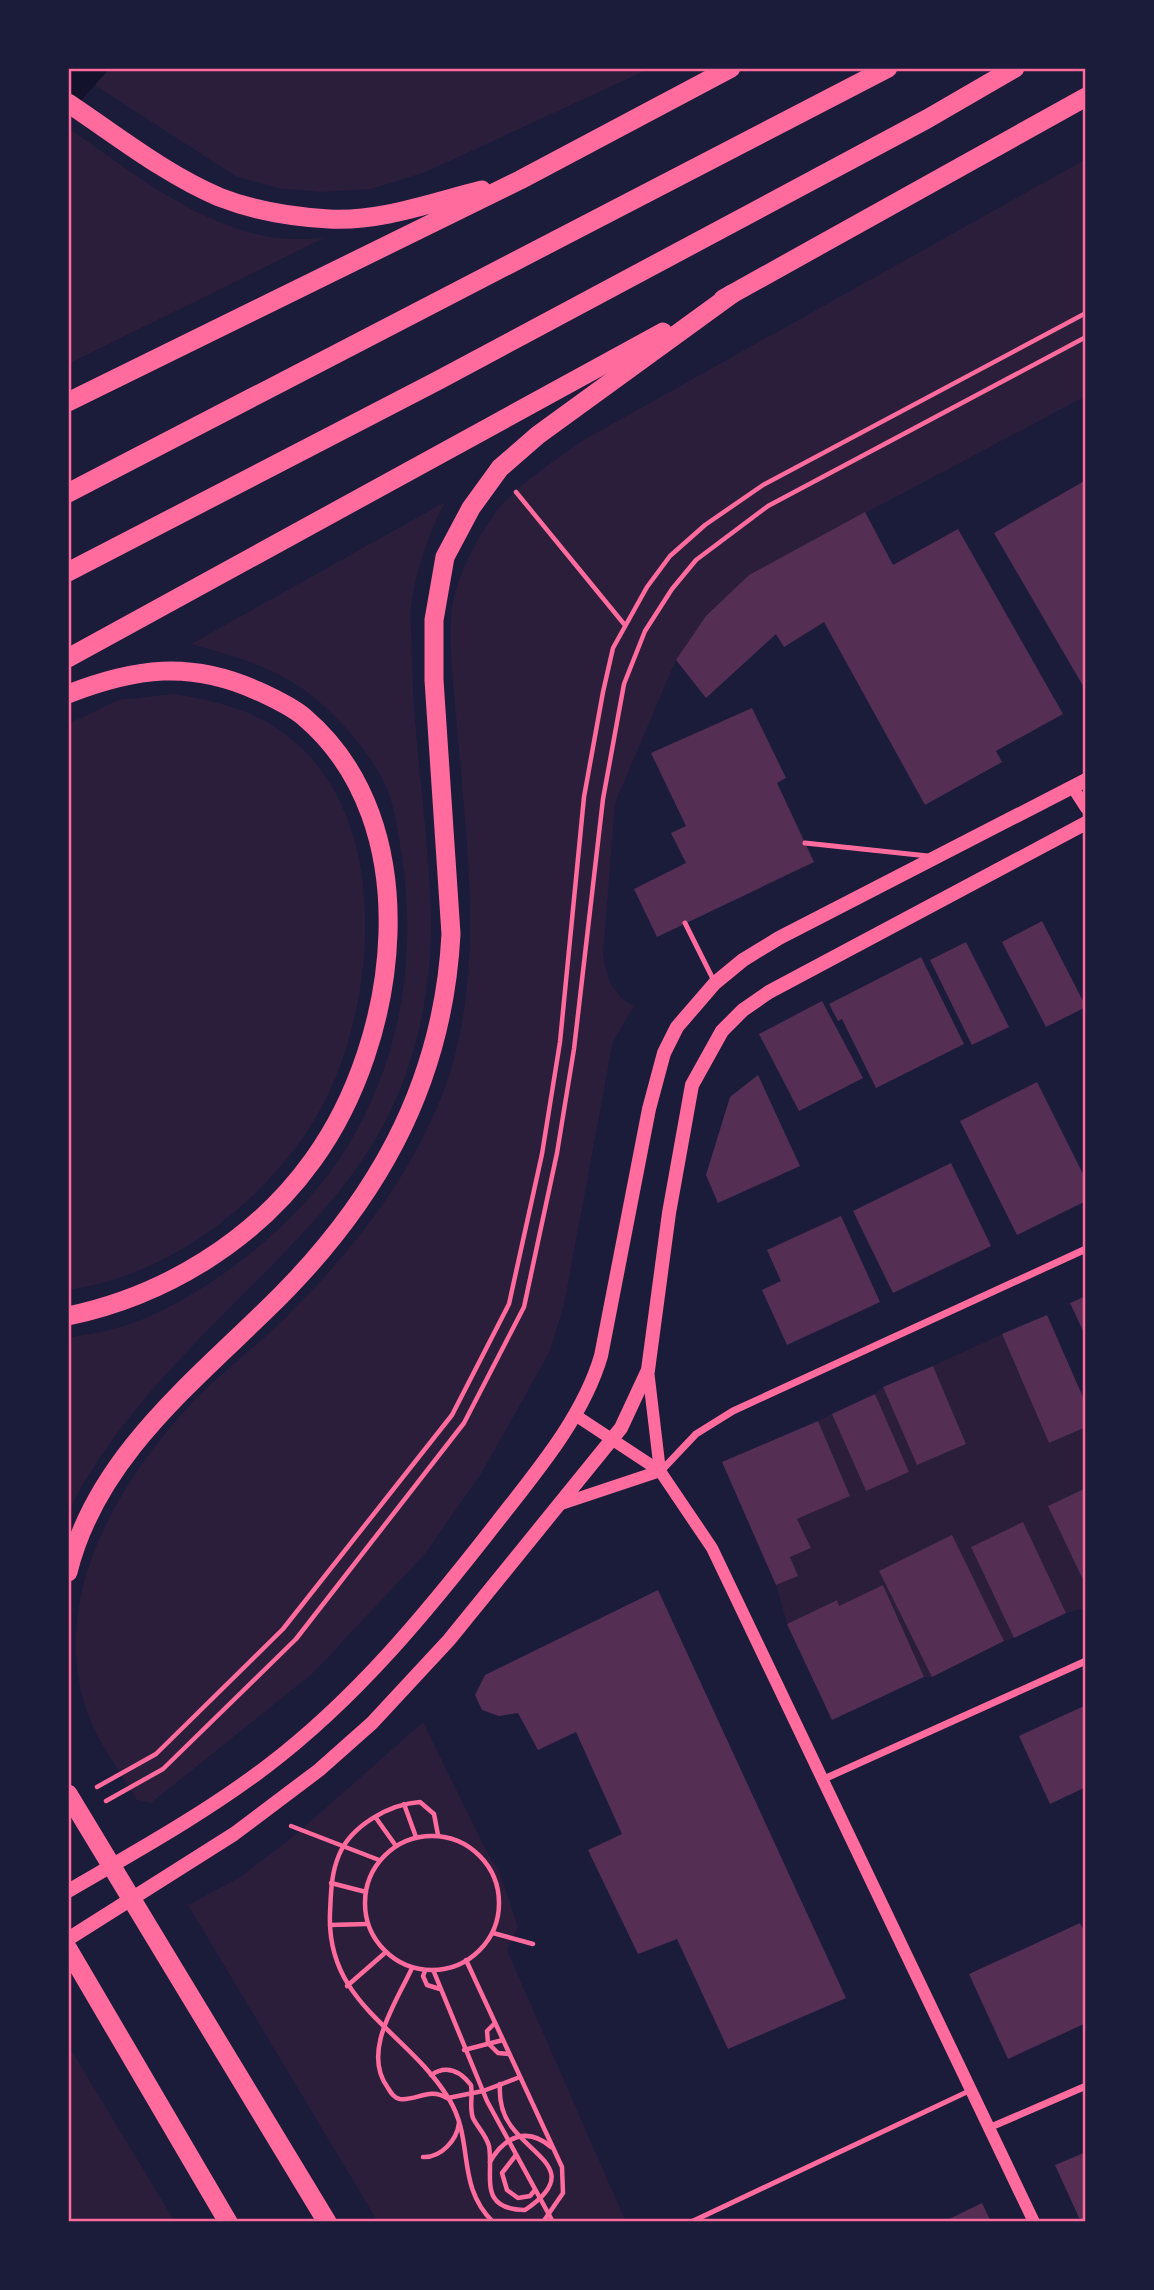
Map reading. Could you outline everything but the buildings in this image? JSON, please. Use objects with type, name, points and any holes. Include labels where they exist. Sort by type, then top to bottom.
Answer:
[{"type":"highway","points":[[68,402],[520,180],[731,68]]},
{"type":"highway","points":[[68,493],[888,68]]},
{"type":"highway","points":[[68,572],[461,368],[927,119],[1015,68]]},
{"type":"highway","points":[[68,659],[1086,97]]},
{"type":"highway","points":[[71,106],[168,169],[219,197],[271,212],[331,219],[395,212],[520,180]]},
{"type":"highway","points":[[68,1572],[90,1514],[113,1474],[150,1424],[186,1384],[303,1273],[340,1229],[375,1182],[401,1136],[419,1092],[433,1052],[449,970],[451,934],[434,680],[433,620],[445,557],[458,528],[500,468],[538,435],[732,294]]},
{"type":"highway","points":[[68,694],[141,671],[193,672],[236,681],[304,716],[347,769],[366,801],[383,863],[389,951],[374,1032],[359,1077],[313,1160],[277,1203],[202,1264],[168,1283],[107,1308],[68,1316]]},
{"type":"highway","points":[[68,1794],[327,2222]]},
{"type":"highway","points":[[68,1949],[228,2222]]},
{"type":"main road","points":[[68,1891],[245,1782],[323,1720],[361,1684],[431,1607],[514,1501],[575,1415],[594,1378],[604,1345],[656,1076],[677,1027],[715,983],[743,960],[779,938],[1079,784]]},
{"type":"main road","points":[[68,1939],[234,1834],[319,1769],[372,1723],[449,1640],[621,1428],[648,1370],[669,1213],[692,1085],[723,1031],[743,1010],[769,992],[1086,823]]},
{"type":"street","points":[[1079,784],[1086,808]]},
{"type":"street","points":[[561,1504],[660,1471],[696,1434],[733,1411],[1086,1249]]},
{"type":"street","points":[[648,1370],[660,1471]]},
{"type":"street","points":[[575,1415],[660,1471],[712,1548],[991,2127],[1034,2222]]},
{"type":"street","points":[[824,1779],[1086,1661]]},
{"type":"street","points":[[991,2127],[1086,2086]]},
{"type":"lane","points":[[805,843],[938,858]]},
{"type":"lane","points":[[685,923],[715,983]]},
{"type":"lane","points":[[691,2222],[972,2089]]},
{"type":"path","points":[[90,1791],[156,1754],[284,1629],[452,1415],[509,1304],[542,1154],[560,1042],[584,797],[613,648],[624,624],[670,556],[732,505],[763,485],[1086,313]]},
{"type":"path","points":[[104,1802],[163,1769],[296,1639],[464,1423],[524,1307],[557,1153],[574,1049],[603,799],[624,684],[645,631],[672,589],[696,560],[768,506],[1086,337]]},
{"type":"path","points":[[509,483],[624,624]]},
{"type":"path","points":[[438,1835],[433,1814],[428,1806],[420,1802],[404,1804],[358,1829],[343,1846],[331,1883],[329,1925],[333,1954],[347,1986],[363,2007],[432,2075],[449,2100],[459,2118],[474,2200],[493,2222]]},
{"type":"path","points":[[404,1804],[416,1837]]},
{"type":"path","points":[[376,1818],[396,1846]]},
{"type":"path","points":[[290,1825],[379,1860]]},
{"type":"path","points":[[438,1835],[459,1840],[478,1852],[491,1869],[499,1890],[499,1912],[493,1933],[479,1952],[434,1972],[412,1968],[394,1960],[378,1945],[367,1924],[366,1892],[379,1860],[396,1846],[416,1837],[438,1835]]},
{"type":"path","points":[[331,1883],[366,1892]]},
{"type":"path","points":[[329,1925],[367,1924]]},
{"type":"path","points":[[493,1933],[533,1944]]},
{"type":"path","points":[[347,1986],[386,1952]]},
{"type":"path","points":[[466,1960],[562,2167],[563,2193],[542,2222]]},
{"type":"path","points":[[412,1968],[379,2046],[377,2064],[383,2081],[394,2096],[401,2099],[431,2093],[449,2100],[520,2077]]},
{"type":"path","points":[[425,1971],[423,1976],[427,1985],[440,1989]]},
{"type":"path","points":[[434,1972],[483,2091],[553,2222]]},
{"type":"path","points":[[495,2023],[487,2031],[488,2043],[498,2053],[509,2054]]},
{"type":"path","points":[[464,2050],[503,2039]]},
{"type":"path","points":[[432,2075],[439,2070],[450,2069],[467,2080],[472,2093],[472,2115],[486,2138],[490,2163],[488,2184],[503,2206],[524,2210],[540,2199],[550,2183],[549,2169],[538,2151],[519,2135],[504,2112],[500,2084]]},
{"type":"path","points":[[423,2157],[436,2155],[449,2144],[457,2133],[459,2118]]},
{"type":"path","points":[[490,2163],[508,2140],[519,2135],[538,2138],[554,2150]]},
{"type":"path","points":[[516,2155],[502,2173],[504,2185],[518,2198],[530,2196],[535,2190]]},
{"type":"shaded area","points":[[68,68],[110,68],[68,115]]},
{"type":"shaded area","points":[[110,68],[651,68],[426,172],[371,189],[321,192],[277,188],[235,176],[95,85]]},
{"type":"shaded area","points":[[68,128],[157,189],[221,223],[255,234],[290,239],[326,237],[68,364]]},
{"type":"shaded area","points":[[1086,159],[1086,396],[749,575],[676,660],[615,803],[603,956],[609,981],[622,999],[634,1006],[613,1041],[564,1305],[549,1353],[481,1474],[424,1555],[313,1673],[151,1803],[137,1800],[92,1724],[77,1670],[76,1627],[83,1586],[97,1545],[138,1469],[164,1435],[204,1391],[295,1308],[338,1262],[376,1213],[394,1188],[425,1134],[454,1060],[469,966],[470,918],[469,870],[451,659],[451,618],[456,590],[466,562],[480,536],[514,492],[580,442]]},
{"type":"shaded area","points":[[445,502],[425,549],[411,606],[413,686],[428,861],[431,936],[424,1005],[407,1071],[392,1108],[351,1175],[301,1235],[197,1341],[135,1410],[98,1460],[68,1513],[68,1338],[130,1324],[188,1297],[244,1258],[295,1213],[336,1164],[358,1129],[389,1053],[405,974],[406,892],[401,851],[390,797],[376,767],[348,730],[303,689],[263,667],[191,644]]},
{"type":"shaded area","points":[[174,694],[225,705],[255,716],[284,733],[298,745],[330,783],[351,828],[362,879],[365,933],[360,987],[349,1040],[331,1088],[308,1130],[286,1160],[261,1187],[234,1213],[172,1255],[104,1282],[68,1290],[68,724],[118,700]]},
{"type":"shaded area","points":[[1002,1334],[1049,1443],[1086,1427],[1086,1488],[1049,1506],[1086,1586],[1086,1608],[1066,1613],[1022,1523],[971,1547],[1014,1638],[1004,1641],[952,1536],[879,1571],[932,1677],[924,1677],[883,1585],[839,1606],[836,1600],[787,1624],[776,1585],[797,1576],[790,1557],[811,1548],[797,1519],[850,1496],[818,1421],[832,1414],[866,1491],[909,1472],[875,1394],[883,1387],[917,1465],[966,1444],[933,1366]]},
{"type":"shaded area","points":[[423,1722],[489,1856],[499,1870],[518,1927],[507,1950],[626,2222],[378,2222],[188,1905],[240,1877],[294,1836]]},
{"type":"shaded area","points":[[68,2045],[175,2222],[68,2222]]}]
